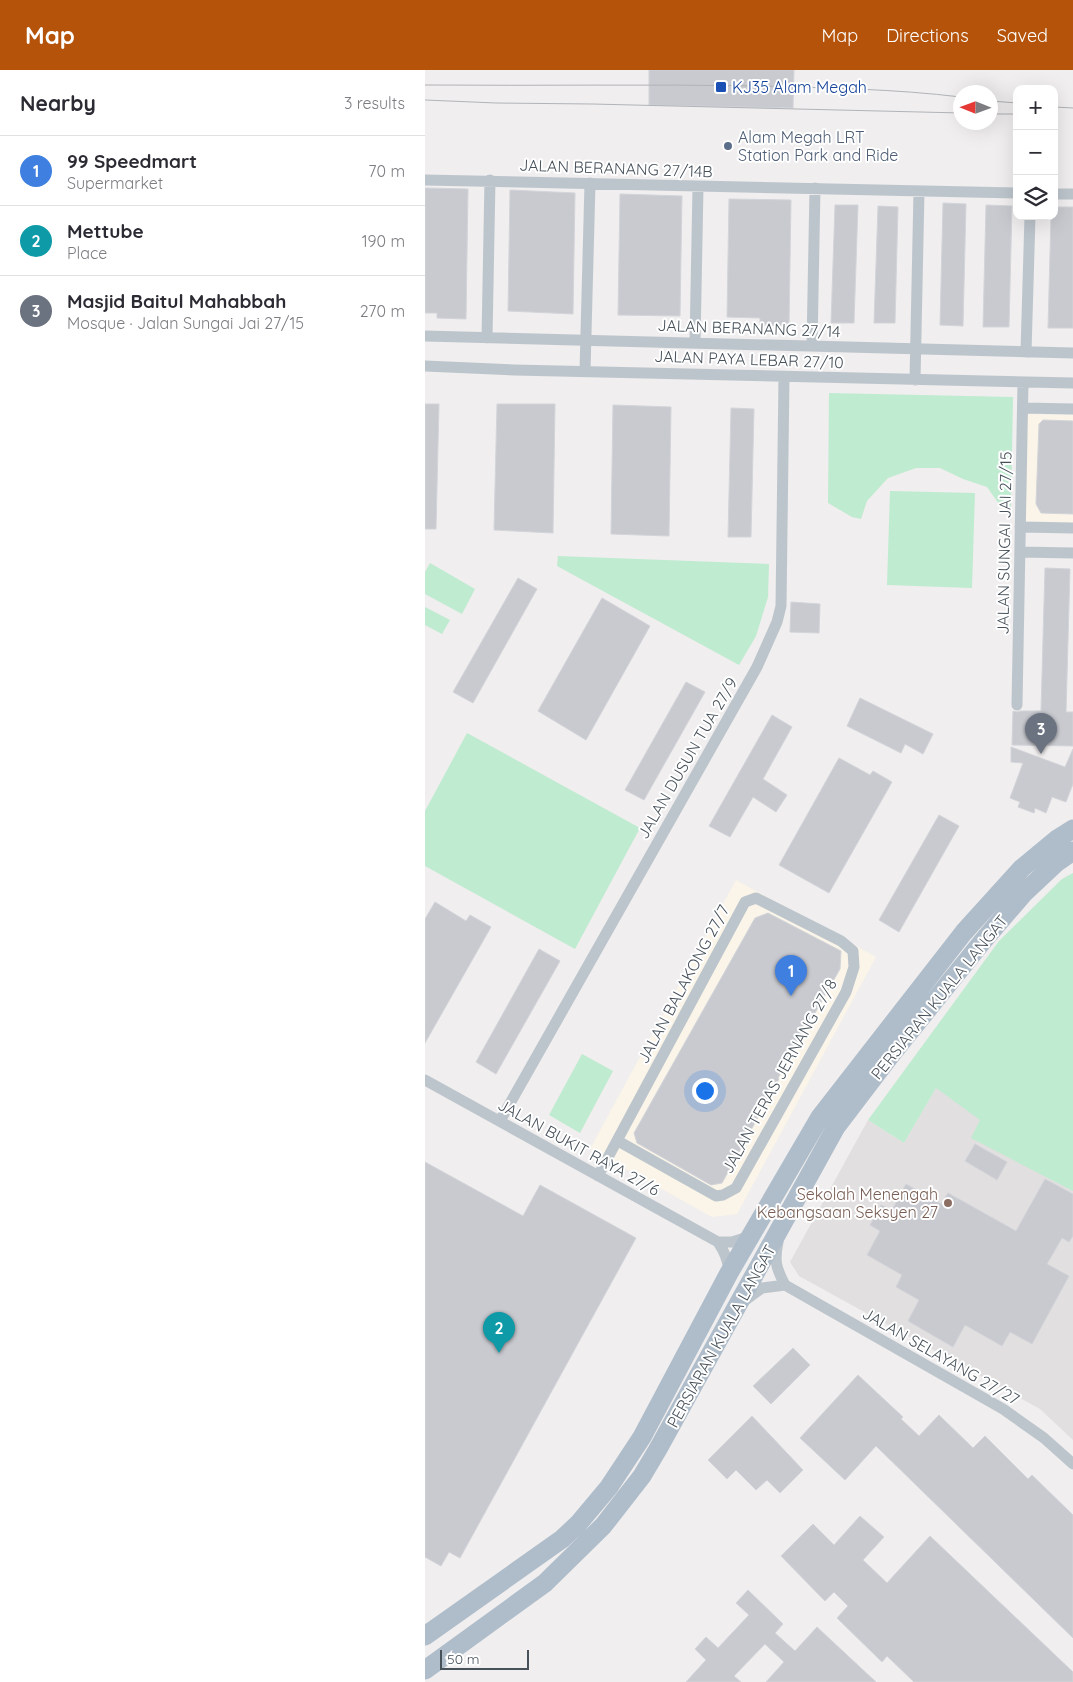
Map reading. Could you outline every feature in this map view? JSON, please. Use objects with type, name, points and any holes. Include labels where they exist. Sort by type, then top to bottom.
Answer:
[{"type":"main road","name":"PERSIARAN KUALA LANGAT","points":[[425,1636],[562,1539],[609,1487],[641,1437],[729,1273],[751,1236],[828,1122],[964,932],[1022,868],[1057,839],[1073,829]]},
{"type":"main road","name":"PERSIARAN KUALA LANGAT","points":[[425,1670],[545,1583],[603,1526],[642,1476],[784,1222],[828,1122],[890,1056],[988,935],[1024,894],[1073,851]]},
{"type":"main road","points":[[641,1437],[658,1448]]},
{"type":"street","name":"JALAN BERANANG 27/14B","points":[[425,180],[1013,193]]},
{"type":"street","points":[[487,338],[490,180]]},
{"type":"street","points":[[585,371],[590,183]]},
{"type":"street","points":[[695,343],[698,187]]},
{"type":"street","points":[[812,346],[815,188]]},
{"type":"street","points":[[915,380],[919,191]]},
{"type":"street","points":[[1058,194],[1073,194]]},
{"type":"street","points":[[1026,352],[1030,220]]},
{"type":"street","name":"JALAN BERANANG 27/14","points":[[425,336],[1073,353]]},
{"type":"street","name":"JALAN PAYA LEBAR 27/10","points":[[425,366],[515,370],[1073,383]]},
{"type":"street","name":"JALAN DUSUN TUA 27/9","points":[[500,1121],[757,667],[777,622],[781,606],[784,377]]},
{"type":"street","name":"JALAN SUNGAI JAI 27/15","points":[[1017,705],[1023,382]]},
{"type":"street","points":[[1023,408],[1073,409]]},
{"type":"street","points":[[1020,527],[1073,528]]},
{"type":"street","points":[[1020,552],[1073,553]]},
{"type":"street","name":"JALAN BALAKONG 27/7","points":[[598,1176],[745,902],[757,898],[841,942]]},
{"type":"street","name":"JALAN TERAS JERNANG 27/8","points":[[618,1141],[716,1196],[723,1195],[736,1188],[851,980],[854,967],[853,951],[841,942]]},
{"type":"street","name":"JALAN BUKIT RAYA 27/6","points":[[425,1080],[718,1242]]},
{"type":"street","points":[[737,1306],[762,1288],[785,1285],[775,1260],[784,1222]]},
{"type":"street","points":[[718,1242],[732,1242],[751,1236]]},
{"type":"street","points":[[718,1242],[728,1260],[729,1273]]},
{"type":"street","name":"JALAN SELAYANG 27/27","points":[[785,1285],[1003,1409],[1044,1438],[1073,1464]]},
{"type":"shaded area","points":[[1027,414],[1073,415],[1073,523],[1025,521]]},
{"type":"shaded area","points":[[736,880],[876,957],[737,1214],[712,1217],[590,1149]]},
{"type":"shaded area","name":"Sekolah Menengah Kebangsaan Seksyen 27","points":[[1073,989],[1073,1440],[1040,1409],[799,1276],[790,1262],[868,1120],[904,1143],[936,1088]]},
{"type":"green space","points":[[829,393],[1013,397],[1011,507],[999,504],[987,487],[963,479],[940,468],[916,468],[888,478],[867,501],[861,519],[852,517],[828,503]]},
{"type":"green space","points":[[890,491],[975,493],[972,588],[887,585]]},
{"type":"green space","points":[[558,556],[769,564],[768,597],[756,636],[739,665],[557,566]]},
{"type":"green space","points":[[430,563],[475,589],[462,614],[425,594],[425,572]]},
{"type":"green space","points":[[425,607],[450,620],[442,634],[425,625]]},
{"type":"green space","points":[[467,733],[640,828],[575,949],[425,866],[425,811]]},
{"type":"green space","points":[[1073,873],[1073,1191],[971,1138],[980,1120],[936,1088],[904,1143],[868,1120],[999,941],[1062,879]]},
{"type":"green space","points":[[582,1054],[613,1071],[580,1133],[549,1115]]},
{"type":"building","name":"KJ35 Alam Megah","points":[[649,70],[794,70],[793,108],[649,105]]},
{"type":"building","points":[[425,188],[468,189],[466,319],[437,318],[437,313],[425,313]]},
{"type":"building","points":[[510,190],[575,193],[573,314],[508,311]]},
{"type":"building","points":[[620,194],[682,196],[680,316],[618,315]]},
{"type":"building","points":[[729,199],[791,200],[789,326],[760,325],[760,318],[727,317]]},
{"type":"building","points":[[943,203],[966,204],[963,326],[940,325]]},
{"type":"building","points":[[835,205],[858,205],[854,323],[831,323]]},
{"type":"building","points":[[986,205],[1012,206],[1009,327],[983,327]]},
{"type":"building","points":[[878,206],[898,207],[895,323],[874,323]]},
{"type":"building","points":[[1058,207],[1073,207],[1073,328],[1048,328],[1051,220],[1058,220]]},
{"type":"building","points":[[425,404],[439,404],[436,529],[425,529]]},
{"type":"building","points":[[497,404],[555,404],[553,533],[494,530]]},
{"type":"building","points":[[613,405],[671,407],[669,536],[611,534]]},
{"type":"building","points":[[731,408],[754,409],[751,537],[728,537]]},
{"type":"building","points":[[1043,420],[1073,421],[1073,514],[1041,513],[1036,504],[1039,424]]},
{"type":"building","points":[[1045,568],[1070,569],[1066,712],[1073,712],[1073,746],[1012,745],[1013,711],[1041,711]]},
{"type":"building","points":[[518,578],[537,589],[473,703],[453,692]]},
{"type":"building","points":[[602,598],[650,626],[586,740],[538,711]]},
{"type":"building","points":[[791,602],[820,604],[819,633],[790,632]]},
{"type":"building","points":[[686,682],[705,692],[644,800],[625,790]]},
{"type":"building","points":[[860,698],[933,734],[923,754],[905,744],[901,753],[847,726]]},
{"type":"building","points":[[772,715],[792,727],[763,779],[787,795],[776,812],[753,797],[730,837],[709,826]]},
{"type":"building","points":[[1011,747],[1065,767],[1073,749],[1073,784],[1066,802],[1052,797],[1046,813],[1035,808],[1034,813],[1018,807],[1020,802],[1010,798],[1023,763],[1011,762]]},
{"type":"building","points":[[839,758],[870,775],[873,771],[892,782],[829,893],[779,865]]},
{"type":"building","points":[[939,815],[959,826],[899,932],[879,920]]},
{"type":"building","points":[[435,902],[466,921],[470,915],[491,927],[425,1043],[425,919]]},
{"type":"building","points":[[768,913],[841,951],[840,969],[778,1078],[722,1183],[711,1185],[637,1143],[634,1133],[755,918]]},
{"type":"building","points":[[539,949],[560,961],[496,1074],[476,1062]]},
{"type":"building","points":[[975,1144],[1007,1162],[997,1180],[965,1161]]},
{"type":"building","points":[[425,1162],[523,1216],[540,1185],[636,1238],[460,1558],[449,1552],[441,1566],[425,1557]]},
{"type":"building","points":[[1045,1179],[1073,1194],[1073,1236],[1069,1242],[1062,1238],[1047,1264],[1069,1276],[1032,1344],[1010,1332],[1002,1346],[965,1325],[953,1347],[908,1321],[919,1300],[896,1287],[902,1275],[867,1255],[880,1231],[870,1225],[881,1205],[892,1210],[906,1184],[941,1204],[948,1193],[1016,1231]]},
{"type":"building","points":[[793,1348],[810,1365],[771,1404],[753,1386]]},
{"type":"building","points":[[858,1375],[903,1417],[901,1419],[919,1436],[939,1415],[973,1448],[985,1436],[1028,1479],[1032,1475],[1073,1515],[1073,1638],[876,1446],[845,1480],[800,1438]]},
{"type":"building","points":[[752,1416],[803,1470],[780,1493],[767,1480],[756,1490],[736,1470],[727,1479],[708,1460]]},
{"type":"building","points":[[860,1516],[884,1537],[863,1560],[887,1583],[930,1536],[1073,1672],[1073,1682],[914,1682],[887,1656],[882,1662],[837,1618],[848,1606],[834,1592],[825,1601],[781,1556],[813,1524],[834,1545]]},
{"type":"building","points":[[748,1590],[783,1624],[775,1633],[795,1651],[817,1627],[876,1682],[766,1682],[784,1662],[765,1644],[734,1676],[741,1682],[686,1682],[706,1660],[695,1649],[706,1637],[718,1648],[749,1615],[736,1603]]},
{"type":"tram line","points":[[425,85],[763,86],[837,88],[953,96]]},
{"type":"tram line","points":[[425,100],[953,113]]},
{"type":"tram line","points":[[998,102],[1013,103]]},
{"type":"tram line","points":[[1058,107],[1073,108]]},
{"type":"tram line","points":[[998,114],[1013,114]]},
{"type":"place","name":"KJ35 Alam Megah","points":[[721,87]]},
{"type":"place","name":"Alam Megah LRT Station Park and Ride","points":[[728,146]]},
{"type":"place","name":"Masjid Baitul Mahabbah","points":[[1041,754]]},
{"type":"place","name":"99 Speedmart","points":[[791,996]]},
{"type":"place","name":"Sekolah Menengah Kebangsaan Seksyen 27","points":[[948,1203]]},
{"type":"place","name":"Mettube","points":[[499,1353]]}]
